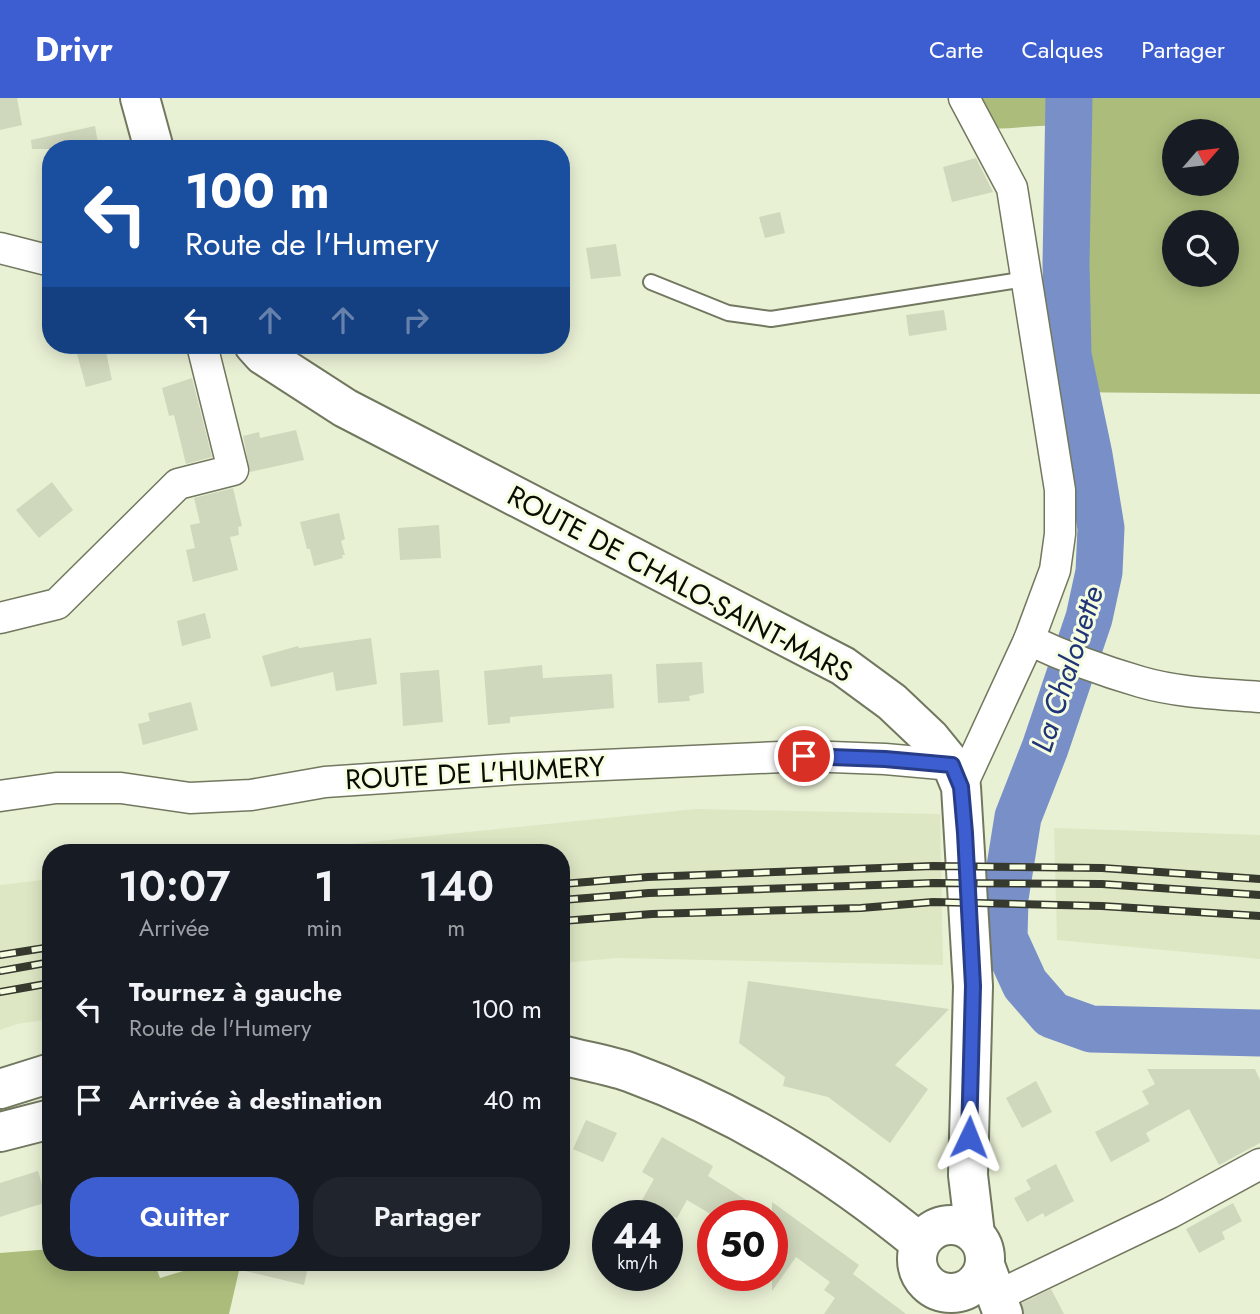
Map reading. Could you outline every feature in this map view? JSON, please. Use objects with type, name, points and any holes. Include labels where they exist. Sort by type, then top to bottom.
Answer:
[{"type":"main road","points":[[140,98],[152,140]]},
{"type":"main road","name":"ROUTE DE CHALO-SAINT-MARS","points":[[262,354],[345,408],[843,666],[892,702],[930,738],[956,776]]},
{"type":"main road","points":[[956,776],[973,986],[968,1175],[971,1273]]},
{"type":"main road","points":[[570,1057],[627,1072],[725,1112],[806,1158],[971,1273]]},
{"type":"main road","points":[[0,1089],[42,1076]]},
{"type":"main road","points":[[0,1132],[42,1121]]},
{"type":"street","points":[[956,776],[1029,640],[1055,570],[1060,534],[1060,490],[1012,188],[964,98]]},
{"type":"street","points":[[0,248],[42,259]]},
{"type":"street","points":[[0,618],[57,604],[178,484],[233,470],[204,354]]},
{"type":"street","points":[[1029,640],[1073,659],[1143,682],[1200,692],[1260,697]]},
{"type":"street","name":"ROUTE DE L'HUMERY","points":[[0,796],[56,788],[121,788],[190,798],[251,795],[325,782],[515,769],[804,756],[885,759],[956,776]]},
{"type":"street","points":[[971,1273],[1170,1213],[1257,1173]]},
{"type":"lane","points":[[651,282],[728,313],[771,319],[1026,279]]},
{"type":"shaded area","points":[[695,809],[940,814],[943,965],[616,958],[570,962],[570,844],[350,844]]},
{"type":"shaded area","points":[[1054,828],[1260,835],[1260,959],[1057,940]]},
{"type":"shaded area","points":[[42,880],[42,1020],[0,1030],[0,885]]},
{"type":"green space","points":[[973,98],[1260,98],[1260,394],[1060,392],[1052,335],[1052,126],[988,128]]},
{"type":"green space","points":[[42,1250],[42,1271],[157,1271],[160,1278],[183,1271],[239,1271],[229,1314],[0,1314],[0,1253]]},
{"type":"building","points":[[0,98],[17,98],[22,125],[0,130]]},
{"type":"building","points":[[95,126],[97,140],[42,140],[42,149],[32,149],[31,140]]},
{"type":"building","points":[[976,158],[993,192],[952,202],[943,167]]},
{"type":"building","points":[[780,212],[785,233],[765,238],[759,217]]},
{"type":"building","points":[[616,244],[621,276],[591,279],[586,248]]},
{"type":"building","points":[[944,310],[947,330],[909,336],[906,315]]},
{"type":"building","points":[[77,354],[106,354],[112,380],[86,387]]},
{"type":"building","points":[[192,378],[212,457],[186,464],[174,415],[169,416],[162,388]]},
{"type":"building","points":[[296,430],[304,460],[250,472],[243,436],[259,432],[260,438]]},
{"type":"building","points":[[52,482],[73,510],[39,538],[16,510]]},
{"type":"building","points":[[233,488],[242,526],[238,527],[239,535],[230,537],[238,570],[193,582],[186,550],[195,548],[190,525],[200,523],[194,498]]},
{"type":"building","points":[[339,513],[345,539],[341,541],[345,555],[342,555],[343,558],[314,566],[300,522]]},
{"type":"building","points":[[439,525],[441,558],[400,560],[398,528]]},
{"type":"building","points":[[205,613],[211,638],[182,646],[177,621]]},
{"type":"building","points":[[371,638],[377,684],[336,691],[333,672],[271,687],[262,656],[298,646]]},
{"type":"building","points":[[702,662],[704,693],[689,696],[690,701],[658,703],[656,664]]},
{"type":"building","points":[[542,665],[543,678],[612,674],[614,708],[510,717],[510,723],[488,725],[484,671]]},
{"type":"building","points":[[439,670],[443,722],[403,726],[400,673]]},
{"type":"building","points":[[191,702],[198,730],[143,745],[138,724],[150,721],[148,713]]},
{"type":"building","points":[[748,981],[949,1009],[895,1065],[928,1089],[890,1143],[828,1097],[783,1086],[785,1077],[739,1043]]},
{"type":"building","points":[[1147,1069],[1255,1069],[1260,1080],[1260,1143],[1219,1165],[1189,1109],[1146,1133],[1150,1141],[1111,1162],[1095,1132],[1149,1104],[1142,1091],[1155,1084]]},
{"type":"building","points":[[1036,1081],[1052,1112],[1022,1128],[1006,1098]]},
{"type":"building","points":[[586,1120],[617,1133],[603,1162],[573,1149]]},
{"type":"building","points":[[662,1137],[713,1166],[708,1176],[746,1200],[697,1200],[697,1206],[687,1200],[683,1207],[683,1200],[642,1200],[654,1179],[642,1172]]},
{"type":"building","points":[[1056,1164],[1074,1201],[1045,1217],[1043,1213],[1027,1222],[1014,1198],[1031,1189],[1026,1180]]},
{"type":"building","points":[[38,1171],[42,1185],[42,1204],[0,1217],[0,1183]]},
{"type":"building","points":[[1233,1203],[1242,1221],[1222,1232],[1225,1239],[1199,1253],[1186,1229]]},
{"type":"building","points":[[788,1214],[859,1265],[853,1274],[906,1314],[824,1314],[835,1298],[824,1290],[830,1282],[796,1257],[788,1268]]},
{"type":"building","points":[[245,1271],[307,1271],[304,1285]]},
{"type":"building","points":[[1051,1289],[1064,1314],[1024,1314],[1022,1303]]},
{"type":"waterway","name":"La Chalouette","points":[[1069,98],[1066,264],[1068,355],[1101,528],[1099,572],[1089,618],[1045,748],[1018,817],[1005,898],[1004,938],[1025,984],[1052,1015],[1091,1029],[1260,1033]]},
{"type":"railway","points":[[570,883],[648,877],[933,866],[1102,868],[1260,879]]},
{"type":"railway","points":[[570,899],[649,893],[933,883],[1102,884],[1260,895]]},
{"type":"railway","points":[[570,920],[652,914],[861,908],[933,902],[1102,906],[1260,916]]},
{"type":"railway","points":[[0,955],[42,948]]},
{"type":"railway","points":[[0,971],[42,964]]},
{"type":"railway","points":[[0,992],[42,985]]},
{"type":"route","points":[[804,756],[952,765],[961,787],[973,986],[969,1137]]}]
